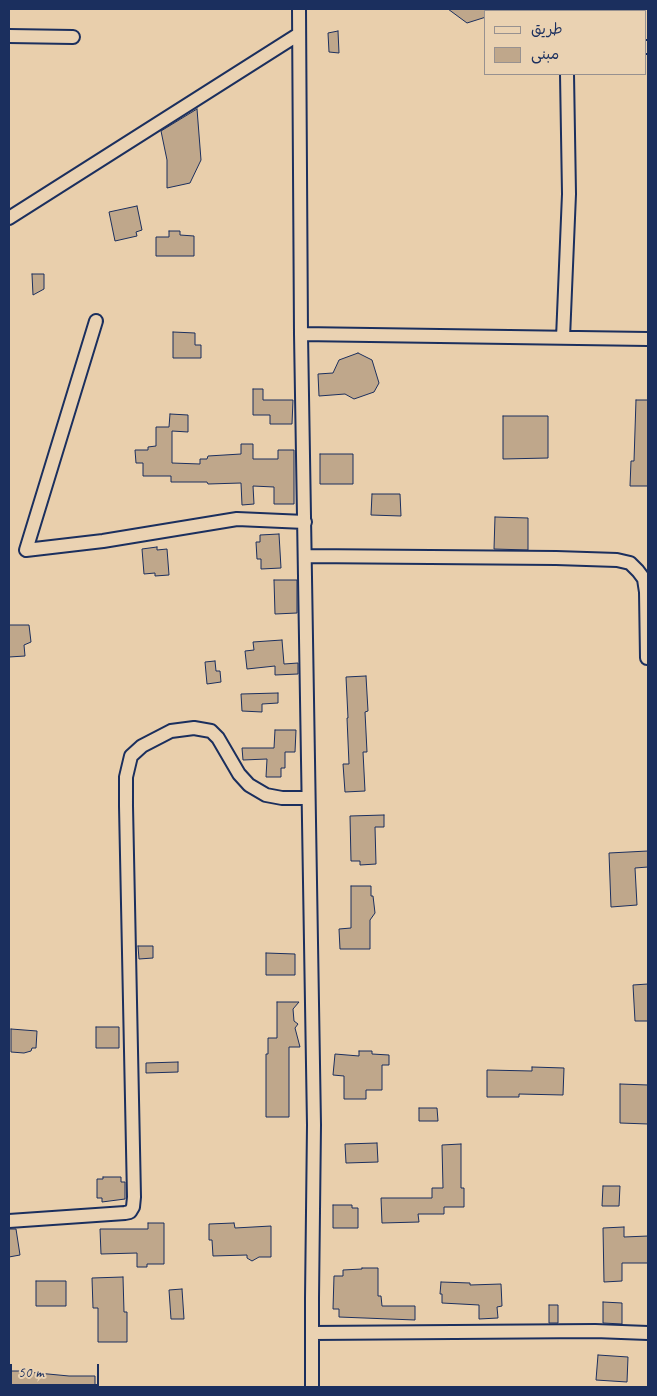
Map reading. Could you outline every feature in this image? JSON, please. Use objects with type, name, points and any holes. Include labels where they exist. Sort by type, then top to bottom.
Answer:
[{"type":"street","points":[[299,9],[301,334],[314,1125],[312,1387]]},
{"type":"street","points":[[9,218],[299,34]]},
{"type":"street","points":[[9,36],[73,37]]},
{"type":"street","points":[[563,338],[569,194],[567,75]]},
{"type":"street","points":[[96,321],[26,550],[103,541],[236,518],[304,522]]},
{"type":"street","points":[[301,334],[648,339]]},
{"type":"street","points":[[305,556],[556,558],[617,560],[630,563],[644,580],[646,592],[646,658]]},
{"type":"street","points":[[9,1221],[125,1213],[130,1212],[133,1207],[126,806],[126,777],[131,756],[142,746],[171,731],[194,728],[211,731],[218,738],[239,774],[248,784],[266,795],[282,798],[308,798]]},
{"type":"street","points":[[312,1333],[595,1331],[648,1333]]},
{"type":"building","points":[[448,9],[486,9],[484,10],[484,18],[467,23]]},
{"type":"building","points":[[338,31],[339,53],[329,52],[328,33]]},
{"type":"building","points":[[197,109],[201,160],[190,183],[167,188],[167,160],[161,131]]},
{"type":"building","points":[[137,206],[142,230],[136,232],[137,236],[115,241],[109,212]]},
{"type":"building","points":[[169,231],[180,231],[180,235],[194,236],[194,256],[156,256],[156,237],[169,237]]},
{"type":"building","points":[[32,274],[44,274],[44,289],[33,295]]},
{"type":"building","points":[[173,332],[195,333],[195,345],[201,345],[201,358],[173,358]]},
{"type":"building","points":[[358,353],[372,360],[379,383],[374,392],[354,399],[345,394],[319,396],[318,374],[333,373],[339,360]]},
{"type":"building","points":[[253,389],[263,389],[263,400],[293,400],[292,424],[270,424],[270,415],[253,415]]},
{"type":"building","points":[[636,400],[648,400],[648,486],[630,486],[631,461],[634,461]]},
{"type":"building","points":[[170,414],[188,415],[188,432],[172,431],[172,463],[200,464],[200,459],[207,459],[208,456],[241,454],[241,444],[253,444],[253,459],[278,459],[278,450],[294,450],[294,504],[274,504],[274,487],[253,486],[254,504],[242,505],[241,483],[171,482],[171,476],[143,476],[143,463],[136,463],[135,450],[148,450],[148,447],[156,446],[156,427],[169,427]]},
{"type":"building","points":[[503,416],[548,416],[548,458],[503,459]]},
{"type":"building","points":[[320,454],[353,454],[353,484],[320,484]]},
{"type":"building","points":[[372,494],[400,494],[401,516],[371,515]]},
{"type":"building","points":[[495,517],[528,518],[528,550],[494,549]]},
{"type":"building","points":[[279,534],[281,568],[261,569],[261,559],[257,559],[256,542],[260,542],[260,535]]},
{"type":"building","points":[[157,547],[157,550],[167,549],[169,575],[155,576],[155,573],[144,574],[142,549]]},
{"type":"building","points":[[274,580],[297,580],[297,613],[275,614]]},
{"type":"building","points":[[9,625],[29,625],[31,642],[24,645],[25,656],[9,657]]},
{"type":"building","points":[[282,640],[284,664],[298,663],[298,674],[275,675],[275,666],[247,669],[245,651],[254,650],[253,642]]},
{"type":"building","points":[[215,661],[216,671],[220,671],[221,682],[207,684],[205,662]]},
{"type":"building","points":[[366,676],[368,711],[365,712],[367,752],[363,752],[365,791],[345,792],[343,764],[349,764],[346,677]]},
{"type":"building","points":[[278,693],[278,703],[262,704],[262,712],[242,711],[241,694]]},
{"type":"building","points":[[275,730],[296,730],[295,752],[285,752],[285,768],[281,768],[281,777],[266,777],[267,759],[243,760],[242,748],[274,748]]},
{"type":"building","points":[[384,815],[384,827],[375,827],[376,864],[360,865],[360,861],[351,861],[350,816]]},
{"type":"building","points":[[648,851],[648,867],[635,868],[637,905],[611,907],[609,853]]},
{"type":"building","points":[[351,886],[371,886],[375,913],[370,920],[370,949],[340,949],[339,929],[351,928]]},
{"type":"building","points":[[138,946],[153,946],[153,958],[139,959]]},
{"type":"building","points":[[266,953],[295,954],[295,975],[266,975]]},
{"type":"building","points":[[648,984],[648,1021],[635,1021],[633,985]]},
{"type":"building","points":[[277,1002],[299,1002],[293,1009],[294,1021],[298,1024],[295,1028],[300,1047],[289,1047],[289,1117],[266,1117],[266,1054],[268,1054],[268,1038],[277,1038]]},
{"type":"building","points":[[96,1027],[119,1027],[119,1048],[96,1048]]},
{"type":"building","points":[[11,1029],[37,1031],[36,1048],[32,1048],[31,1051],[24,1053],[11,1052]]},
{"type":"building","points":[[359,1051],[372,1051],[372,1054],[389,1055],[389,1065],[382,1065],[382,1090],[366,1090],[366,1099],[344,1099],[344,1076],[333,1075],[335,1054],[359,1056]]},
{"type":"building","points":[[178,1062],[178,1072],[146,1073],[146,1063]]},
{"type":"building","points":[[532,1067],[564,1068],[563,1095],[519,1094],[519,1097],[487,1097],[487,1070],[532,1071]]},
{"type":"building","points":[[620,1084],[648,1085],[648,1124],[620,1123]]},
{"type":"building","points":[[419,1108],[437,1108],[438,1121],[419,1121]]},
{"type":"building","points":[[377,1143],[378,1162],[346,1163],[345,1144]]},
{"type":"building","points":[[461,1144],[461,1188],[464,1188],[464,1207],[444,1207],[444,1214],[418,1214],[419,1222],[382,1223],[381,1198],[432,1198],[432,1188],[443,1188],[442,1145]]},
{"type":"building","points":[[103,1177],[121,1177],[121,1182],[125,1182],[125,1199],[102,1202],[102,1198],[97,1198],[97,1179],[103,1179]]},
{"type":"building","points":[[603,1186],[620,1186],[619,1206],[602,1206]]},
{"type":"building","points":[[333,1205],[352,1205],[352,1208],[358,1208],[358,1228],[333,1228]]},
{"type":"building","points":[[148,1223],[164,1223],[164,1264],[147,1264],[147,1267],[137,1267],[137,1253],[101,1254],[100,1229],[148,1229]]},
{"type":"building","points":[[234,1223],[235,1228],[271,1226],[271,1257],[259,1257],[252,1261],[247,1258],[247,1255],[213,1256],[212,1240],[209,1240],[209,1224]]},
{"type":"building","points":[[624,1227],[624,1237],[648,1236],[648,1263],[622,1263],[622,1281],[604,1282],[603,1228]]},
{"type":"building","points":[[9,1229],[16,1229],[20,1255],[9,1257]]},
{"type":"building","points":[[378,1268],[378,1296],[381,1296],[382,1306],[415,1306],[415,1320],[339,1317],[339,1309],[333,1309],[334,1276],[343,1276],[343,1270]]},
{"type":"building","points":[[123,1277],[124,1312],[127,1312],[127,1342],[98,1342],[98,1308],[93,1308],[92,1278]]},
{"type":"building","points":[[36,1281],[66,1281],[66,1306],[36,1306]]},
{"type":"building","points":[[441,1282],[470,1283],[470,1285],[501,1284],[502,1306],[497,1307],[498,1318],[479,1319],[479,1305],[442,1303],[442,1294],[440,1294]]},
{"type":"building","points":[[182,1289],[184,1319],[171,1319],[169,1290]]},
{"type":"building","points":[[603,1302],[622,1303],[622,1324],[603,1323]]},
{"type":"building","points":[[549,1305],[558,1305],[558,1323],[549,1323]]},
{"type":"building","points":[[598,1355],[628,1357],[627,1382],[596,1380]]},
{"type":"building","points":[[9,1371],[69,1376],[95,1376],[95,1387],[9,1387]]}]
